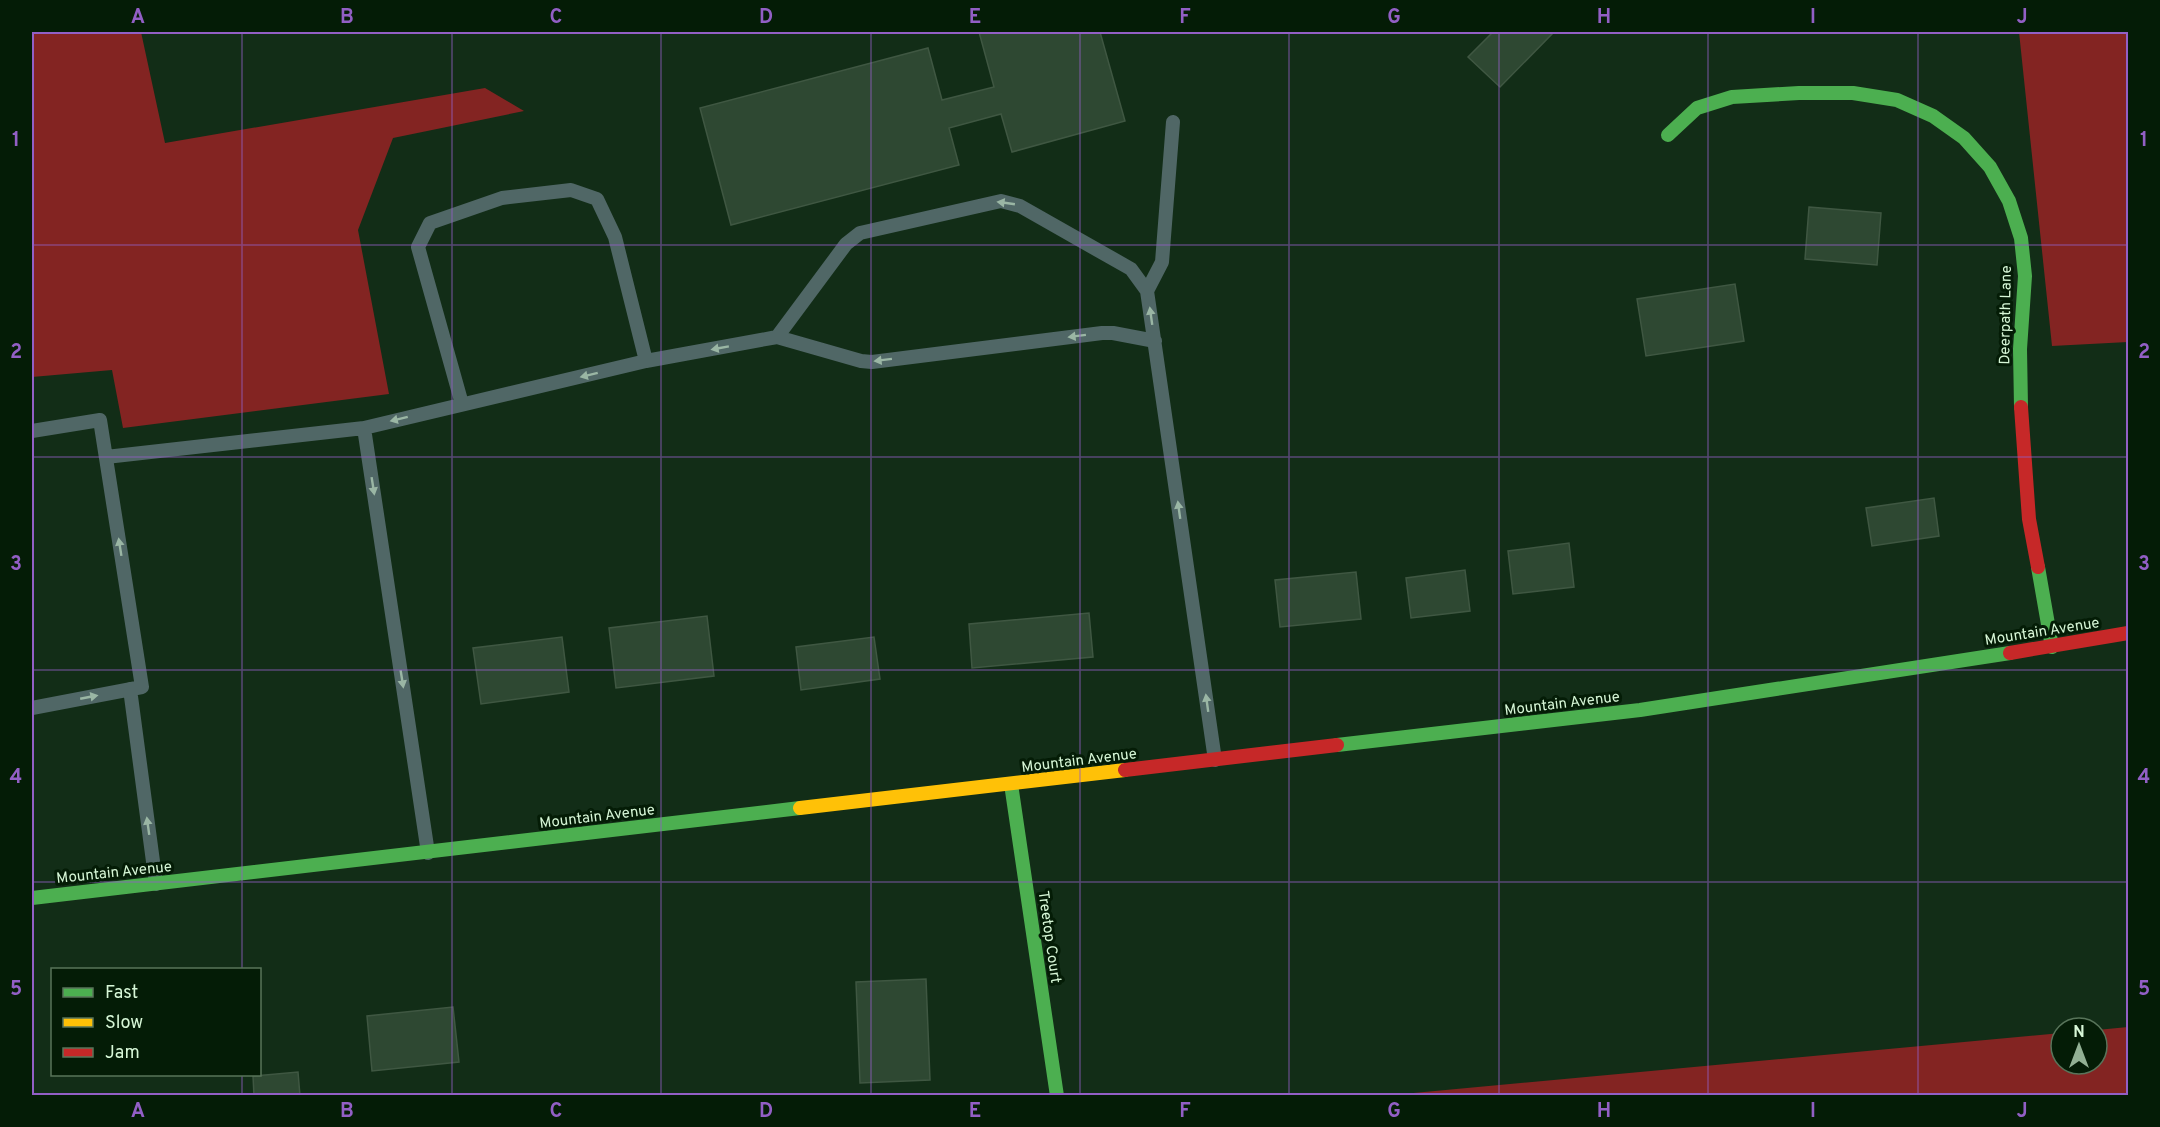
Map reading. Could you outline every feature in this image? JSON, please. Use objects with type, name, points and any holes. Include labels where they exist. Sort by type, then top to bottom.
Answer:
[{"type":"main road","name":"Deerpath Lane","points":[[1668,135],[1697,108],[1732,97],[1853,93],[1897,99],[1933,116],[1964,138],[1990,167],[2009,201],[2021,238],[2025,276],[2020,349],[2021,423],[2028,519],[2052,647]]},
{"type":"main road","name":"Mountain Avenue","points":[[32,898],[1640,710],[2052,647],[2128,633]]},
{"type":"main road","name":"Treetop Court","points":[[1011,784],[1057,1095]]},
{"type":"lane","points":[[1147,291],[1162,262],[1173,122]]},
{"type":"lane","points":[[462,404],[418,247],[430,223],[502,198],[570,190],[597,199],[615,237],[646,361]]},
{"type":"lane","points":[[777,338],[846,244],[860,233],[1001,201],[1020,206],[1131,269],[1147,291],[1215,760]]},
{"type":"lane","points":[[106,457],[364,428],[646,361],[777,338],[872,362],[1102,333],[1155,341]]},
{"type":"lane","points":[[32,431],[100,420],[142,687],[32,708]]},
{"type":"lane","points":[[364,428],[428,853]]},
{"type":"lane","points":[[129,689],[156,884]]},
{"type":"shaded area","points":[[32,32],[141,32],[165,143],[485,88],[524,111],[393,138],[358,230],[389,394],[123,428],[112,370],[32,377]]},
{"type":"shaded area","points":[[2019,32],[2128,32],[2128,342],[2052,346]]},
{"type":"shaded area","points":[[2128,1027],[2128,1095],[1392,1095],[2049,1034],[2049,1076],[2109,1076],[2109,1029]]},
{"type":"building","points":[[979,32],[1100,32],[1125,121],[1012,152],[1001,114],[949,128],[959,165],[731,225],[700,108],[928,48],[942,100],[994,87]]},
{"type":"building","points":[[1493,32],[1554,32],[1500,87],[1468,57]]},
{"type":"building","points":[[1809,207],[1881,213],[1877,265],[1805,259]]},
{"type":"building","points":[[1735,284],[1744,341],[1646,356],[1637,299]]},
{"type":"building","points":[[1934,498],[1939,536],[1872,546],[1866,508]]},
{"type":"building","points":[[1569,543],[1574,587],[1513,594],[1508,551]]},
{"type":"building","points":[[1465,570],[1470,611],[1411,618],[1406,578]]},
{"type":"building","points":[[1356,572],[1361,619],[1280,627],[1275,580]]},
{"type":"building","points":[[1089,613],[1093,657],[972,668],[969,624]]},
{"type":"building","points":[[707,616],[714,676],[616,688],[609,628]]},
{"type":"building","points":[[562,637],[569,692],[481,704],[473,648]]},
{"type":"building","points":[[874,637],[880,679],[801,690],[796,647]]},
{"type":"building","points":[[926,979],[930,1080],[860,1083],[856,982]]},
{"type":"building","points":[[453,1007],[459,1062],[372,1071],[367,1016]]},
{"type":"building","points":[[298,1072],[300,1096],[254,1096],[253,1076]]},
{"type":"traffic: fast","points":[[1668,135],[1697,108],[1732,97],[1853,93],[1897,100],[1933,116],[1964,138],[1990,167],[2009,201],[2021,238],[2025,276],[2020,349],[2021,407]]},
{"type":"traffic: fast","points":[[2038,567],[2052,647]]},
{"type":"traffic: fast","points":[[1337,745],[1640,710],[2010,653]]},
{"type":"traffic: fast","points":[[1011,784],[1057,1096]]},
{"type":"traffic: fast","points":[[32,898],[800,808]]},
{"type":"traffic: slow","points":[[800,808],[1125,770]]},
{"type":"traffic: jam","points":[[2021,407],[2029,519],[2038,567]]},
{"type":"traffic: jam","points":[[2010,653],[2128,633]]},
{"type":"traffic: jam","points":[[1125,770],[1337,745]]}]
